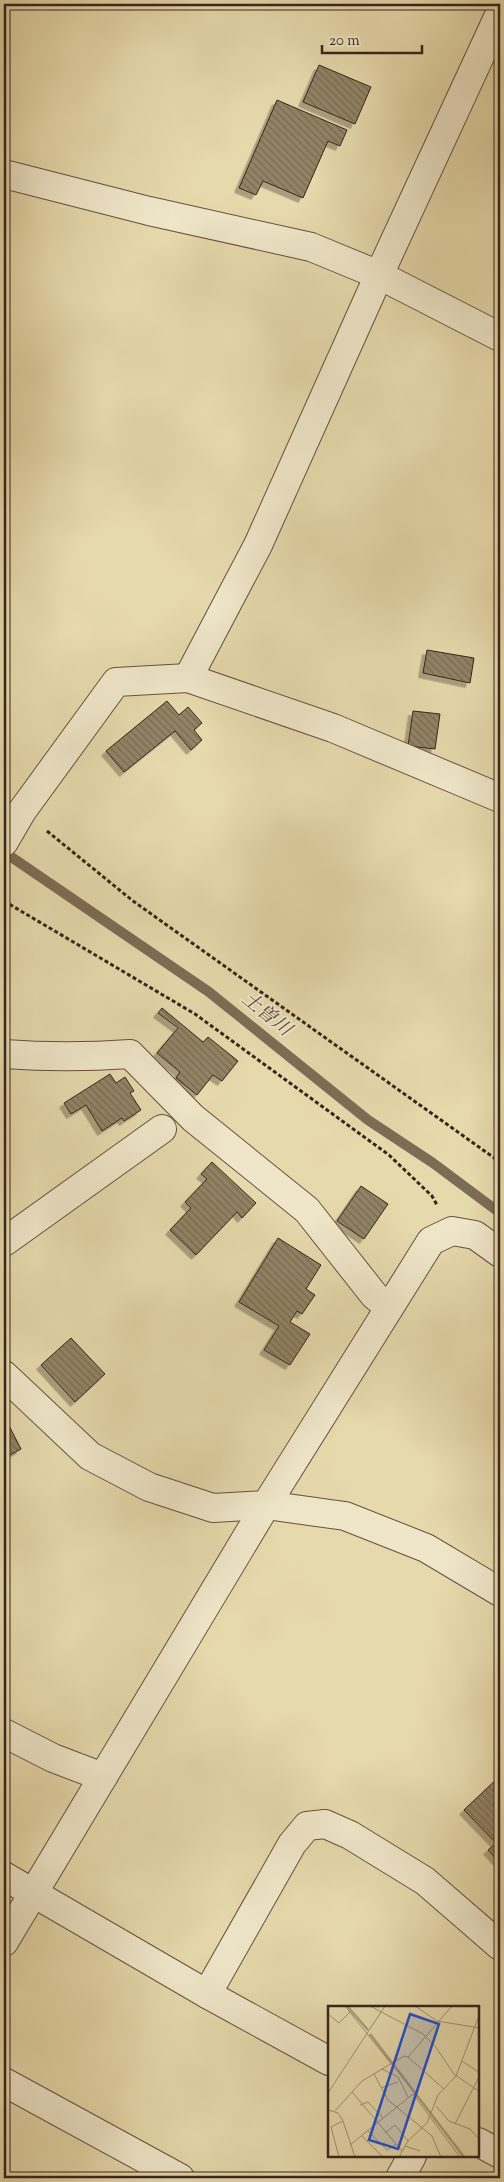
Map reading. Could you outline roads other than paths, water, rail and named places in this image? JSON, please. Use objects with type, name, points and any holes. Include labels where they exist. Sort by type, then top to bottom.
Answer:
[{"type":"street","points":[[188,678],[258,545],[378,275],[500,13]]},
{"type":"street","points":[[4,174],[149,211],[311,247],[378,275],[500,337]]},
{"type":"street","points":[[14,824],[116,682],[188,678],[333,728],[500,798]]},
{"type":"street","points":[[4,1054],[85,1057],[130,1054],[192,1118],[307,1210],[374,1295],[389,1308]]},
{"type":"street","points":[[4,1242],[162,1129]]},
{"type":"street","points":[[4,1942],[266,1505],[431,1241],[452,1231],[475,1235],[500,1253]]},
{"type":"street","points":[[4,1375],[90,1456],[149,1487],[213,1508],[266,1505],[345,1516],[426,1548],[500,1592]]},
{"type":"street","points":[[4,1733],[53,1758],[103,1777]]},
{"type":"street","points":[[207,1994],[292,1844],[307,1826],[325,1824],[350,1834],[426,1881],[500,1946]]},
{"type":"street","points":[[4,1876],[207,1994],[328,2059]]},
{"type":"street","points":[[4,2082],[180,2178]]},
{"type":"street","points":[[479,2143],[500,2154]]},
{"type":"street","points":[[400,2178],[411,2157]]},
{"type":"waterway","name":"土曽川","points":[[4,852],[209,992],[368,1120],[433,1163],[500,1213]]}]
